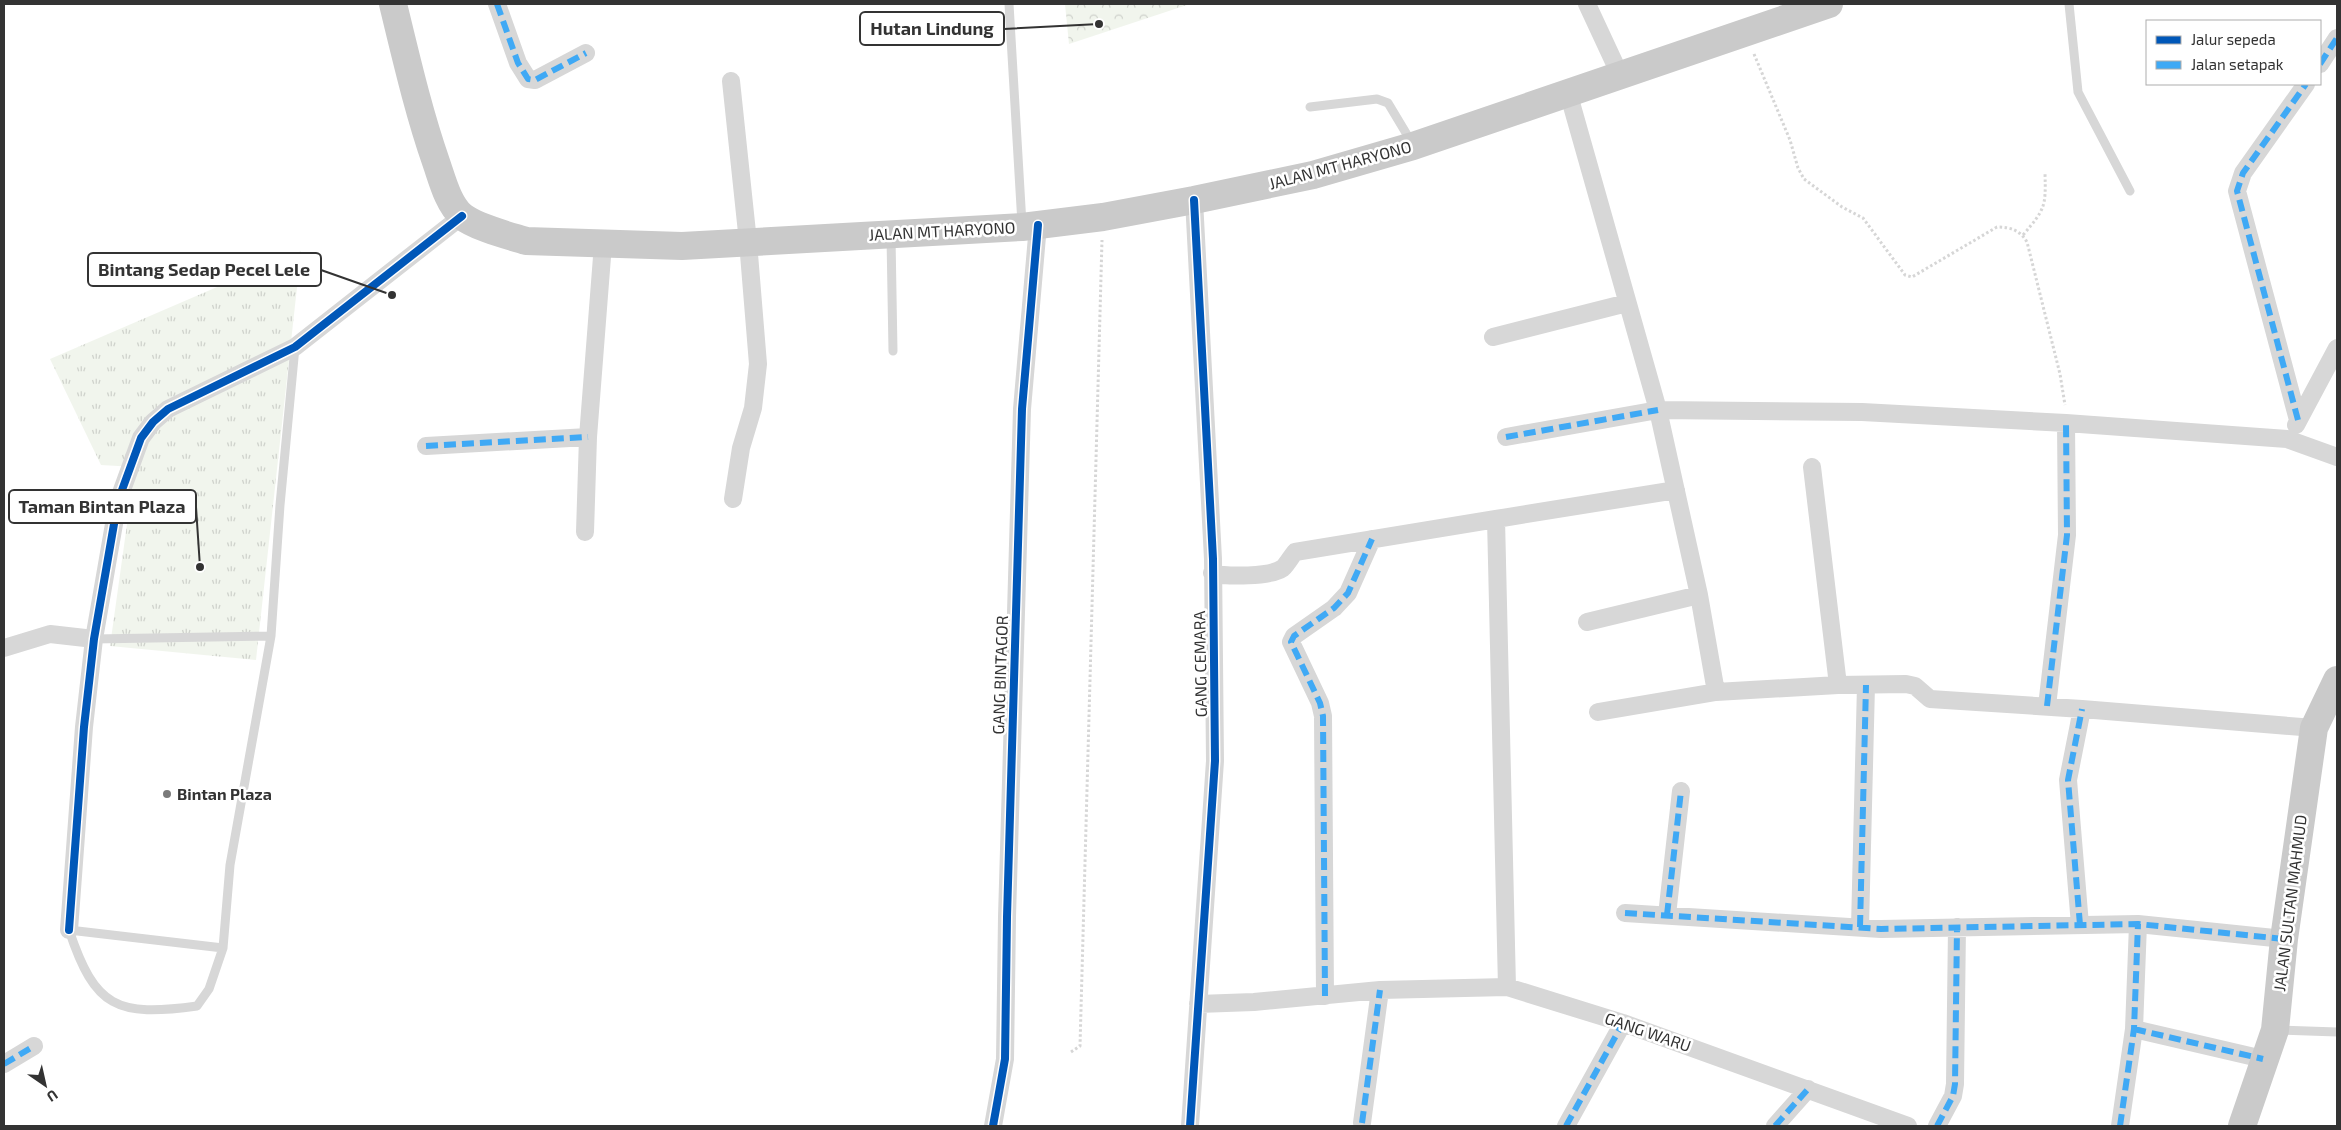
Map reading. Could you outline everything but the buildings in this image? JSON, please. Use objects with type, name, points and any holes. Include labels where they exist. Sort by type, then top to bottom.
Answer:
[{"type":"main road","points":[[393,4],[418,109],[443,183],[452,202],[462,216]]},
{"type":"main road","name":"JALAN MT HARYONO","points":[[462,216],[502,234],[526,241],[682,246],[1030,226],[1103,217],[1313,175],[1413,146],[1746,32],[1816,6]]},
{"type":"main road","name":"JALAN SULTAN MAHMUD","points":[[2242,1126],[2263,1058],[2275,1030],[2284,939],[2314,728],[2337,680]]},
{"type":"street","points":[[497,4],[518,63],[528,79],[535,80],[586,53]]},
{"type":"street","points":[[1587,4],[1620,75]]},
{"type":"street","points":[[2321,62],[2337,38]]},
{"type":"street","points":[[731,81],[748,242],[758,364],[753,408],[741,448],[733,499]]},
{"type":"street","points":[[2298,420],[2237,191],[2243,173],[2305,85]]},
{"type":"street","points":[[1568,92],[1658,410],[1699,595],[1716,692]]},
{"type":"street","name":"GANG CEMARA","points":[[1190,1126],[1215,761],[1212,573],[1194,200]]},
{"type":"street","points":[[69,930],[84,727],[94,639],[118,501],[141,438],[153,422],[168,409],[295,347],[462,216]]},
{"type":"street","name":"GANG BINTAGOR","points":[[993,1126],[1005,1059],[1006,916],[1022,409],[1030,226]]},
{"type":"street","points":[[585,532],[588,437],[602,244]]},
{"type":"street","points":[[1493,338],[1627,303]]},
{"type":"street","points":[[2288,439],[2337,348]]},
{"type":"street","points":[[1506,437],[1658,410],[1862,412],[2066,423],[2288,439],[2337,457]]},
{"type":"street","points":[[2047,706],[2067,536],[2066,423]]},
{"type":"street","points":[[426,446],[588,437]]},
{"type":"street","points":[[1812,467],[1838,685]]},
{"type":"street","points":[[1212,573],[1224,577],[1252,576],[1282,568],[1295,552],[1676,490]]},
{"type":"street","points":[[1496,519],[1507,987]]},
{"type":"street","points":[[1198,1004],[1326,996],[1323,716],[1320,703],[1291,642],[1294,636],[1334,608],[1348,593],[1372,539]]},
{"type":"street","points":[[1587,622],[1699,595]]},
{"type":"street","points":[[4,648],[50,634],[94,639]]},
{"type":"street","points":[[1598,712],[1716,692],[1838,685],[1912,685],[1930,699],[2082,708],[2314,728]]},
{"type":"street","points":[[1860,927],[1866,685]]},
{"type":"street","points":[[2080,925],[2068,780],[2082,708]]},
{"type":"street","points":[[1667,915],[1681,791]]},
{"type":"street","points":[[1625,913],[1860,927],[2138,924],[2284,939]]},
{"type":"street","points":[[2120,1126],[2134,1029],[2138,924]]},
{"type":"street","points":[[1937,1126],[1953,1096],[1955,1084],[1957,927]]},
{"type":"street","name":"GANG WARU","points":[[1326,996],[1380,990],[1507,987],[1624,1023],[1908,1126]]},
{"type":"street","points":[[1362,1123],[1380,990]]},
{"type":"street","points":[[1566,1126],[1624,1023]]},
{"type":"street","points":[[2134,1029],[2263,1058]]},
{"type":"street","points":[[4,1064],[34,1046]]},
{"type":"street","points":[[1774,1126],[1808,1089]]},
{"type":"lane","points":[[1009,4],[1030,226]]},
{"type":"lane","points":[[2069,4],[2078,92],[2130,191]]},
{"type":"lane","points":[[1310,107],[1370,100],[1388,103],[1413,146]]},
{"type":"lane","points":[[891,234],[893,351]]},
{"type":"lane","points":[[223,948],[69,930],[87,974],[103,995],[120,1007],[162,1011],[197,1006],[210,989],[223,948],[230,865],[271,636],[280,505],[295,347]]},
{"type":"lane","points":[[94,639],[271,636]]},
{"type":"lane","points":[[2275,1030],[2337,1032]]},
{"type":"path","points":[[1746,32],[1790,140],[1798,168],[1804,179],[1842,207],[1863,218],[1905,275],[1912,277],[1997,226],[2008,226],[2023,235],[2027,242],[2060,374],[2066,423]]},
{"type":"path","points":[[2023,235],[2038,218],[2046,202],[2046,173]]},
{"type":"path","points":[[1071,1052],[1080,1046],[1103,217]]},
{"type":"green space","points":[[1065,4],[1190,4],[1069,44]]},
{"type":"green space","points":[[301,251],[256,660],[110,646],[135,467],[101,465],[50,359]]},
{"type":"marked path","points":[[497,4],[518,63],[528,79],[535,80],[586,53]]},
{"type":"marked path","points":[[2321,62],[2337,38]]},
{"type":"marked path","points":[[2298,420],[2237,191],[2243,173],[2305,85]]},
{"type":"marked path","points":[[1506,437],[1658,410]]},
{"type":"marked path","points":[[2047,706],[2067,535],[2066,423]]},
{"type":"marked path","points":[[426,446],[588,437]]},
{"type":"marked path","points":[[1325,996],[1323,716],[1320,703],[1291,642],[1294,636],[1334,608],[1348,593],[1372,539]]},
{"type":"marked path","points":[[1860,927],[1866,685]]},
{"type":"marked path","points":[[2080,925],[2068,780],[2082,709]]},
{"type":"marked path","points":[[1667,915],[1681,791]]},
{"type":"marked path","points":[[1625,913],[1881,929],[2138,924],[2284,939]]},
{"type":"marked path","points":[[2120,1126],[2134,1029],[2138,924]]},
{"type":"marked path","points":[[1937,1126],[1953,1096],[1955,1084],[1957,927]]},
{"type":"marked path","points":[[1362,1123],[1380,990]]},
{"type":"marked path","points":[[1566,1126],[1623,1023]]},
{"type":"marked path","points":[[2134,1029],[2263,1059]]},
{"type":"marked path","points":[[4,1064],[34,1046]]},
{"type":"marked path","points":[[1775,1126],[1808,1089]]},
{"type":"cycle path","points":[[1190,1126],[1215,761],[1213,559],[1194,200]]},
{"type":"cycle path","points":[[69,930],[84,727],[94,639],[118,501],[141,438],[153,422],[168,409],[295,347],[462,216]]},
{"type":"cycle path","points":[[993,1126],[1005,1059],[1007,917],[1022,409],[1038,225]]},
{"type":"place","name":"Hutan Lindung","points":[[1099,24]]},
{"type":"place","name":"Bintang Sedap Pecel Lele","points":[[392,295]]},
{"type":"place","name":"Taman Bintan Plaza","points":[[200,567]]},
{"type":"place","name":"Bintan Plaza","points":[[167,794]]}]
